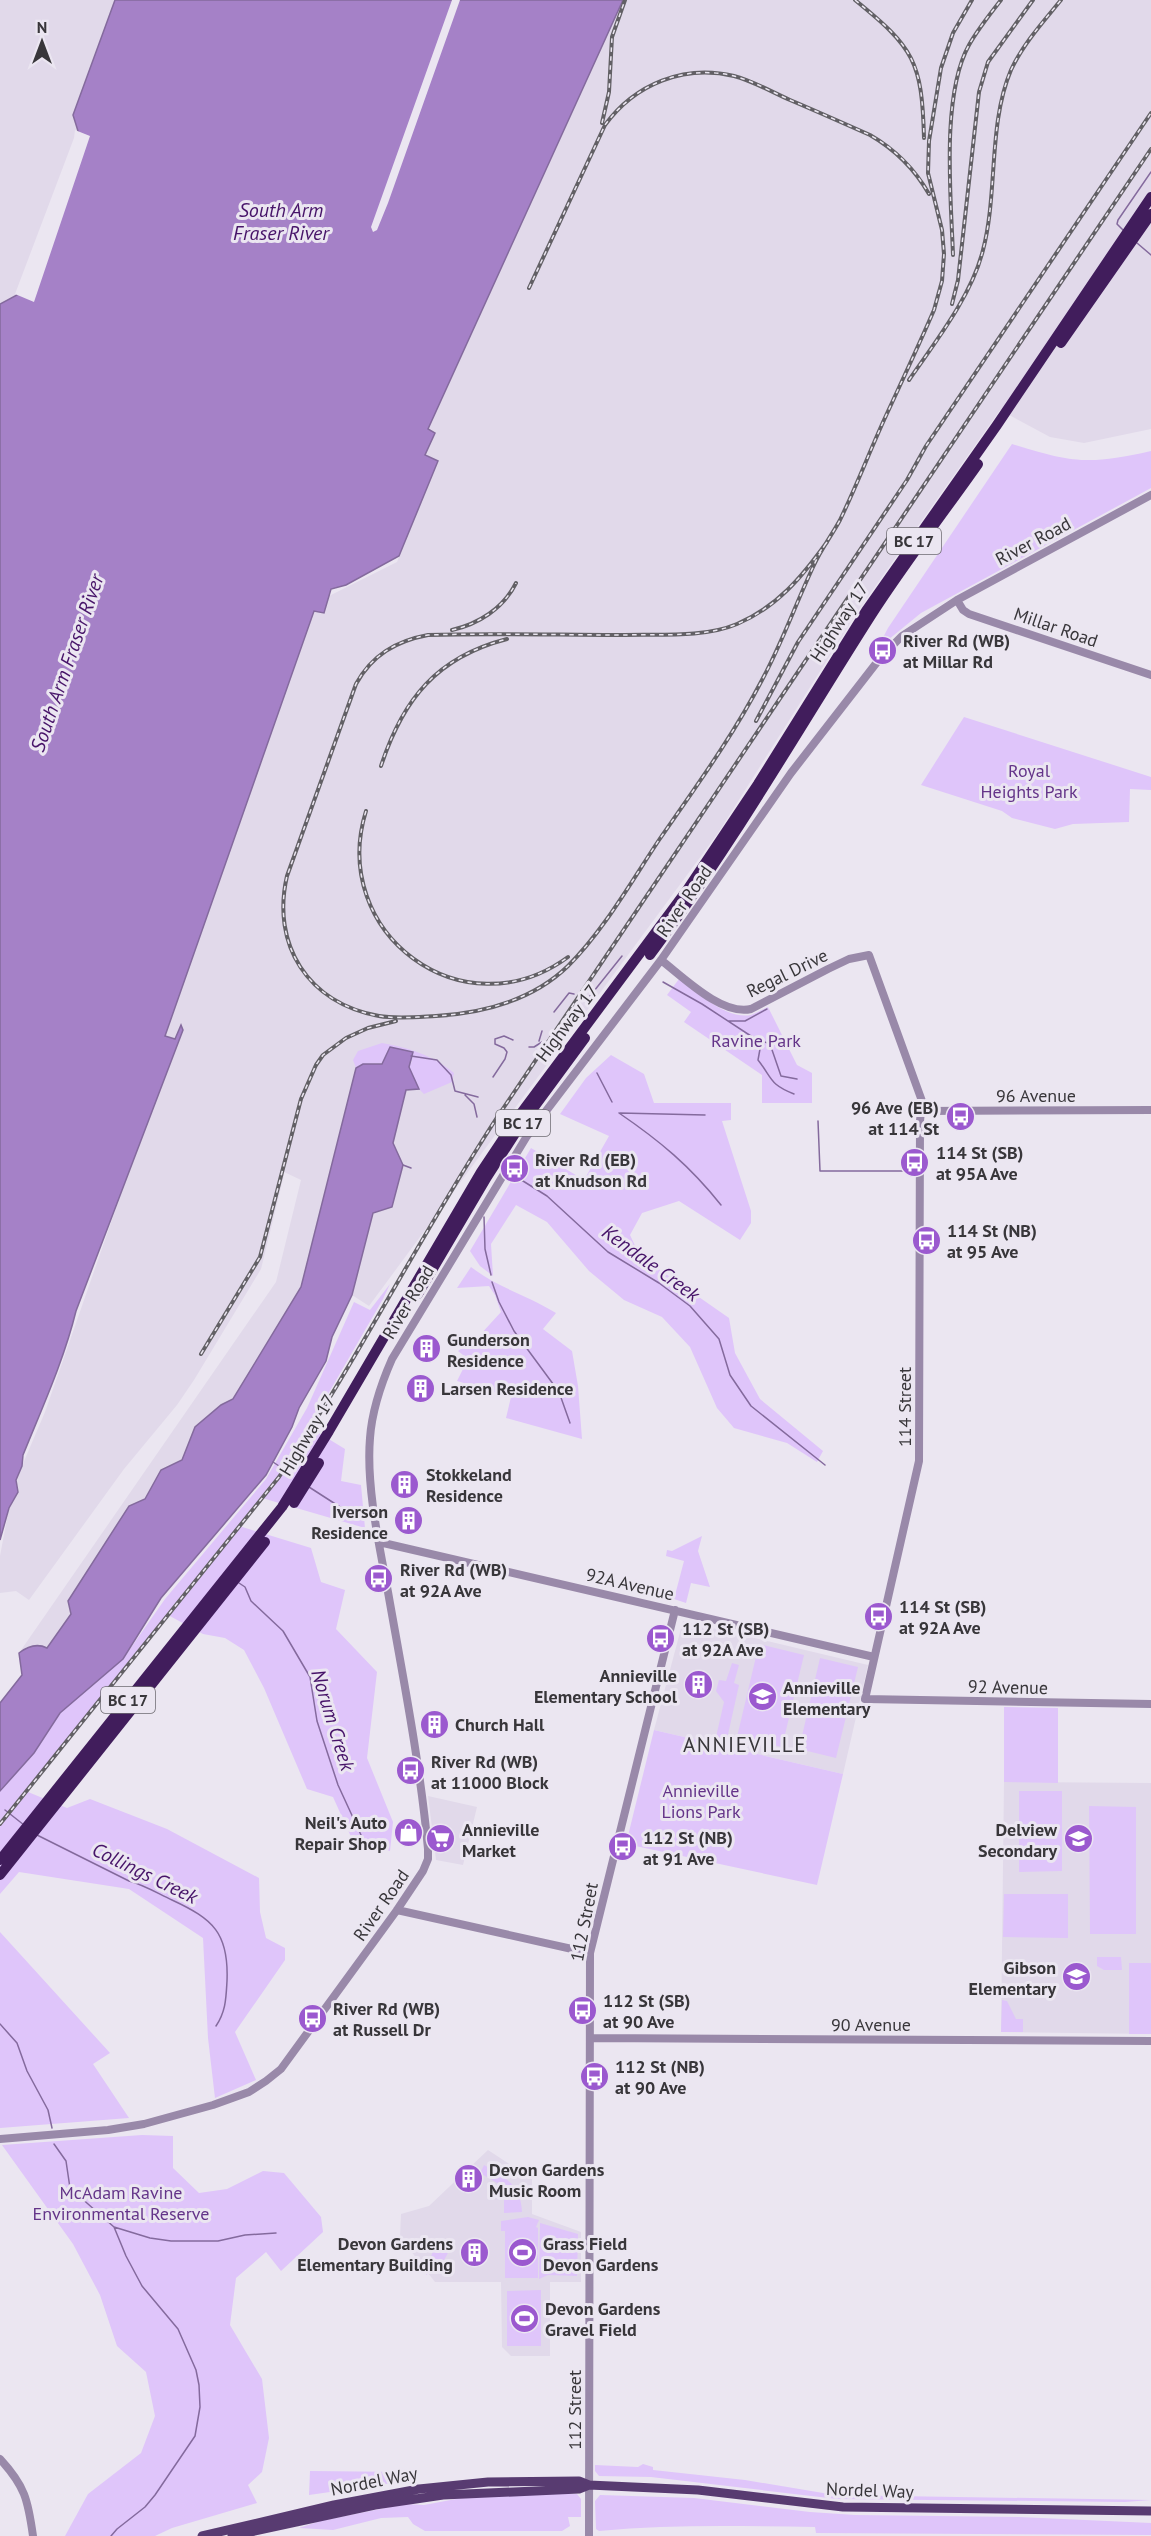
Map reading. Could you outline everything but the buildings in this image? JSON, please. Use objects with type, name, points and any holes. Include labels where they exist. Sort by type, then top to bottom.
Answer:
[{"type":"highway","name":"Highway 17","points":[[307,1476],[470,1190],[507,1134],[687,890],[758,784],[872,601],[997,425],[1151,197]]},
{"type":"highway","name":"Highway 17","points":[[0,1875],[18,1844],[244,1562],[299,1489],[518,1130],[692,897],[765,788],[872,615],[1151,214]]},
{"type":"highway","name":"Highway 17","points":[[0,1860],[18,1844]]},
{"type":"main road","name":"Nordel Way","points":[[202,2536],[374,2496],[435,2487],[496,2482],[579,2481],[590,2485],[677,2488],[843,2506],[1151,2511]]},
{"type":"main road","name":"Nordel Way","points":[[232,2536],[346,2511],[424,2497],[488,2491],[579,2489],[590,2485]]},
{"type":"street","name":"River Road","points":[[0,2139],[108,2130],[144,2124],[182,2115],[249,2092],[281,2069],[397,1910],[423,1871],[428,1859],[428,1850],[415,1754],[379,1542],[370,1458],[370,1438],[378,1394],[392,1359],[527,1136],[661,960],[791,773],[870,669],[902,636],[957,600],[1151,495]]},
{"type":"street","name":"Millar Road","points":[[957,600],[963,610],[969,614],[1151,675]]},
{"type":"street","name":"Regal Drive","points":[[661,960],[720,1004],[739,1010],[751,1009],[849,959],[869,955]]},
{"type":"street","name":"114 Street","points":[[865,1699],[918,1461],[921,1111],[920,1094],[869,955]]},
{"type":"street","name":"96 Avenue","points":[[921,1111],[1151,1110]]},
{"type":"street","name":"92A Avenue","points":[[379,1542],[874,1657]]},
{"type":"street","name":"112 Street","points":[[589,2536],[590,1953],[675,1610]]},
{"type":"street","name":"92 Avenue","points":[[865,1699],[1151,1704]]},
{"type":"street","points":[[397,1910],[590,1953]]},
{"type":"street","name":"90 Avenue","points":[[591,2038],[1151,2041]]},
{"type":"street","points":[[0,2459],[17,2478],[26,2495],[33,2536]]},
{"type":"shaded area","points":[[0,0],[115,0],[73,115],[78,131],[34,302],[14,298],[0,304]]},
{"type":"shaded area","points":[[623,0],[1151,0],[1151,429],[1084,443],[1050,437],[1000,410],[860,608],[718,833],[369,1306],[352,1295],[373,1213],[403,1165],[393,1143],[406,1090],[418,1089],[390,1047],[382,1064],[363,1064],[356,1068],[301,1287],[233,1399],[221,1405],[195,1427],[182,1460],[161,1470],[145,1499],[129,1506],[68,1601],[71,1614],[46,1649],[27,1647],[19,1653],[276,1282],[301,1180],[282,1171],[284,1175],[261,1269],[194,1380],[177,1405],[124,1469],[29,1600],[16,1591],[0,1593],[0,1556],[9,1508],[18,1492],[16,1480],[45,1412],[175,1039],[165,1036],[314,610],[324,613],[329,596],[397,562],[400,554],[397,553],[437,461],[425,455],[435,433],[428,430]]},
{"type":"shaded area","name":"Annieville Elementary","points":[[683,1621],[868,1665],[843,1774],[654,1730]]},
{"type":"shaded area","points":[[1004,1782],[1151,1783],[1151,2034],[1001,2032]]},
{"type":"shaded area","points":[[428,1796],[477,1807],[463,1865],[436,1860]]},
{"type":"shaded area","points":[[488,2150],[532,2179],[532,2214],[581,2232],[581,2282],[550,2282],[550,2356],[511,2356],[502,2347],[501,2282],[435,2282],[400,2237],[401,2214],[429,2206]]},
{"type":"green space","points":[[1012,444],[1051,455],[1081,460],[1112,458],[1151,451],[1151,488],[921,613],[877,649],[888,628]]},
{"type":"green space","name":"Royal Heights Park","points":[[964,717],[1151,777],[1151,790],[1130,789],[1129,822],[1073,824],[1055,829],[1012,818],[1002,811],[921,785]]},
{"type":"green space","name":"Ravine Park","points":[[679,979],[713,1004],[732,1013],[751,1015],[768,1007],[797,1065],[812,1073],[812,1103],[762,1103],[762,1075],[684,1022],[691,1012],[667,995]]},
{"type":"green space","points":[[382,1043],[402,1047],[437,1061],[454,1073],[452,1082],[424,1094],[419,1089],[409,1067],[412,1061],[363,1064],[356,1068],[353,1060],[358,1051]]},
{"type":"green space","points":[[611,1055],[644,1074],[654,1103],[731,1103],[731,1120],[722,1121],[751,1211],[751,1223],[740,1240],[679,1201],[642,1213],[630,1235],[640,1256],[729,1318],[735,1353],[760,1399],[823,1451],[817,1462],[787,1443],[734,1428],[717,1408],[690,1347],[662,1317],[624,1300],[589,1271],[547,1222],[516,1205],[491,1244],[493,1276],[480,1266],[470,1251],[531,1148],[584,1180],[609,1136],[560,1114],[586,1078]]},
{"type":"green space","points":[[471,1267],[492,1281],[556,1313],[543,1329],[572,1351],[578,1386],[582,1439],[506,1418],[511,1397],[457,1381],[468,1359],[458,1351],[479,1336],[501,1312],[489,1286],[457,1288]]},
{"type":"green space","points":[[390,1284],[309,1427],[345,1449],[341,1481],[361,1485],[365,1528],[262,1498],[239,1526],[311,1548],[321,1582],[345,1590],[336,1629],[377,1672],[367,1758],[393,1822],[390,1851],[352,1839],[333,1797],[307,1789],[264,1688],[244,1650],[225,1638],[203,1634],[168,1615],[28,1792],[67,1808],[90,1799],[167,1829],[259,1878],[260,1912],[266,1938],[285,1948],[285,1960],[235,2032],[256,2080],[215,2098],[208,2038],[203,1938],[129,1889],[19,1872],[0,1894],[0,1791],[34,1753],[60,1713],[123,1659],[165,1599],[266,1479],[307,1408],[354,1302],[370,1310]]},
{"type":"green space","points":[[702,1536],[698,1551],[710,1587],[691,1583],[686,1603],[674,1599],[684,1561],[666,1556],[667,1550],[672,1551]]},
{"type":"green space","points":[[759,1644],[804,1655],[782,1747],[737,1737]]},
{"type":"green space","points":[[820,1658],[858,1667],[836,1758],[799,1749]]},
{"type":"green space","points":[[732,1663],[739,1665],[734,1683],[739,1685],[727,1739],[716,1737],[724,1702],[716,1691],[719,1680],[726,1681]]},
{"type":"green space","points":[[1004,1707],[1058,1708],[1058,1783],[1004,1782]]},
{"type":"green space","name":"Annieville Lions Park","points":[[654,1730],[843,1774],[817,1885],[626,1844]]},
{"type":"green space","points":[[1019,1791],[1062,1791],[1062,1871],[1019,1872]]},
{"type":"green space","points":[[1089,1806],[1136,1807],[1136,1934],[1090,1934]]},
{"type":"green space","points":[[1004,1894],[1068,1894],[1068,1938],[1003,1937]]},
{"type":"green space","points":[[0,1932],[110,2053],[93,2064],[129,2118],[0,2128]]},
{"type":"green space","points":[[1097,1957],[1121,1957],[1122,1970],[1104,1970],[1097,1966]]},
{"type":"green space","points":[[1129,1963],[1151,1963],[1151,2034],[1129,2034]]},
{"type":"green space","points":[[1002,2000],[1007,2001],[1016,2019],[1023,2019],[1023,2032],[1001,2032]]},
{"type":"green space","name":"McAdam Ravine Environmental Reserve","points":[[142,2135],[173,2136],[173,2168],[199,2193],[227,2189],[263,2171],[284,2173],[321,2217],[323,2232],[281,2271],[266,2252],[236,2278],[230,2325],[262,2379],[269,2438],[262,2472],[248,2485],[257,2503],[172,2528],[155,2536],[65,2536],[88,2494],[141,2453],[155,2416],[146,2372],[117,2346],[100,2295],[73,2244],[2,2145]]},
{"type":"green space","points":[[484,2165],[511,2183],[519,2195],[522,2212],[504,2213],[504,2200],[512,2199],[499,2184],[480,2173]]},
{"type":"green space","name":"Grass Field Devon Gardens","points":[[528,2217],[539,2220],[536,2227],[538,2228],[538,2278],[505,2278],[505,2231],[501,2231],[501,2221]]},
{"type":"green space","points":[[540,2223],[578,2234],[577,2276],[548,2275],[539,2279]]},
{"type":"green space","points":[[435,2243],[450,2246],[442,2263],[426,2275]]},
{"type":"green space","name":"Devon Gardens Gravel Field","points":[[541,2290],[541,2346],[507,2346],[507,2291]]},
{"type":"green space","points":[[643,2464],[653,2467],[653,2470],[745,2480],[835,2495],[1151,2500],[1125,2502],[837,2499],[651,2477],[599,2476],[595,2471],[595,2465],[638,2467]]},
{"type":"green space","points":[[310,2471],[406,2472],[407,2481],[309,2495]]},
{"type":"green space","points":[[577,2494],[581,2499],[581,2517],[568,2517],[570,2526],[562,2531],[425,2531],[413,2524],[408,2517],[381,2518],[333,2530],[299,2528],[320,2521],[405,2504],[424,2505],[472,2496]]},
{"type":"green space","points":[[600,2495],[694,2498],[855,2515],[1019,2517],[1151,2523],[1151,2535],[816,2533],[815,2527],[734,2526],[653,2527],[599,2531],[596,2529],[595,2501]]},
{"type":"water","name":"South Arm Fraser River","points":[[115,0],[623,0],[428,429],[435,433],[425,455],[438,461],[399,556],[346,585],[331,589],[324,613],[314,611],[165,1036],[175,1039],[181,1025],[183,1030],[76,1311],[59,1366],[23,1455],[22,1466],[16,1480],[18,1492],[9,1508],[0,1540],[0,304],[17,295],[77,139],[78,131],[73,115]]},
{"type":"water","points":[[390,1047],[413,1052],[409,1067],[419,1089],[406,1090],[393,1143],[403,1165],[392,1207],[373,1213],[352,1295],[332,1337],[326,1361],[299,1408],[292,1427],[266,1475],[161,1598],[123,1659],[60,1713],[34,1753],[0,1791],[0,1703],[22,1675],[19,1653],[33,1646],[47,1648],[71,1614],[68,1601],[129,1506],[145,1499],[161,1470],[182,1460],[195,1427],[221,1405],[233,1399],[301,1287],[356,1068],[363,1064],[382,1064]]},
{"type":"pier","points":[[452,0],[460,0],[388,203],[377,230],[373,232],[371,227]]},
{"type":"pier","points":[[75,130],[90,136],[34,302],[15,294],[74,138]]},
{"type":"waterway","points":[[1123,230],[1117,224],[1118,220],[1151,172]]},
{"type":"waterway","points":[[1137,243],[1151,255]]},
{"type":"waterway","points":[[586,1001],[622,956]]},
{"type":"waterway","points":[[663,982],[754,1038],[770,1044],[781,1076],[797,1079]]},
{"type":"waterway","points":[[554,1012],[569,993],[574,994]]},
{"type":"waterway","points":[[728,1021],[745,1021],[767,1009]]},
{"type":"waterway","points":[[539,1041],[542,1031]]},
{"type":"waterway","points":[[493,1077],[507,1052],[495,1044],[495,1039],[504,1036],[513,1040]]},
{"type":"waterway","points":[[754,1039],[760,1049],[758,1060],[769,1076],[780,1087],[794,1094]]},
{"type":"waterway","points":[[529,1047],[542,1042]]},
{"type":"waterway","points":[[411,1056],[437,1060],[451,1075],[455,1091],[478,1097]]},
{"type":"waterway","points":[[597,1073],[612,1102]]},
{"type":"waterway","name":"Kendale Creek","points":[[465,1095],[474,1104],[477,1117]]},
{"type":"waterway","points":[[619,1113],[674,1155],[721,1205]]},
{"type":"waterway","points":[[620,1113],[705,1115]]},
{"type":"waterway","points":[[818,1121],[820,1171],[903,1171]]},
{"type":"waterway","points":[[403,1165],[411,1168]]},
{"type":"waterway","name":"Kendale Creek","points":[[515,1176],[547,1196],[608,1252],[659,1283],[690,1306],[719,1339],[730,1375],[751,1406],[825,1465]]},
{"type":"waterway","points":[[484,1217],[485,1249],[491,1275]]},
{"type":"waterway","points":[[492,1282],[499,1302],[514,1331],[559,1392],[570,1423]]},
{"type":"waterway","points":[[273,1462],[279,1466]]},
{"type":"waterway","points":[[309,1487],[354,1516]]},
{"type":"waterway","name":"Norum Creek","points":[[239,1583],[245,1587],[251,1601],[283,1631],[310,1677],[317,1721],[338,1785],[361,1835]]},
{"type":"waterway","name":"Collings Creek","points":[[5,1810],[24,1825]]},
{"type":"waterway","name":"Collings Creek","points":[[37,1835],[186,1907],[208,1921],[221,1939],[227,1965],[225,2004],[216,2026]]},
{"type":"waterway","points":[[0,2024],[17,2043],[27,2071],[48,2110],[52,2128]]},
{"type":"waterway","points":[[54,2144],[66,2161],[70,2188],[114,2227],[142,2286],[178,2329],[196,2370],[199,2385],[200,2407],[195,2436],[145,2507],[111,2536]]},
{"type":"waterway","points":[[114,2227],[150,2238],[171,2241],[218,2241],[245,2235],[276,2233]]},
{"type":"railway","points":[[602,123],[609,92],[612,37],[625,0]]},
{"type":"railway","points":[[855,0],[890,31],[911,58],[921,91],[924,138]]},
{"type":"railway","points":[[827,542],[788,590],[751,617],[724,628],[666,635],[428,635],[395,645],[377,657],[356,684],[287,876],[283,901],[290,947],[300,967],[314,984],[332,998],[354,1009],[379,1016],[400,1018],[472,1012],[506,1003],[539,988],[568,966],[593,937],[713,762],[751,701],[769,666],[807,579],[846,508],[934,310],[942,281],[944,254],[942,230],[928,173],[929,141],[941,68],[953,33],[972,0]]},
{"type":"railway","points":[[953,255],[950,147],[954,91],[960,66],[969,45],[1001,0]]},
{"type":"railway","points":[[952,304],[958,280],[979,92],[988,62],[1033,0]]},
{"type":"railway","points":[[909,380],[962,301],[978,267],[988,228],[996,136],[1004,91],[1021,51],[1061,0]]},
{"type":"railway","points":[[529,288],[605,125],[631,98],[646,88],[679,75],[715,73],[741,78],[870,135],[904,160],[929,194]]},
{"type":"railway","points":[[756,721],[798,642],[907,480],[926,446],[1151,113]]},
{"type":"railway","points":[[0,1824],[279,1477],[335,1389],[496,1119],[1151,149]]},
{"type":"railway","points":[[452,630],[471,624],[489,614],[511,592],[516,583]]},
{"type":"railway","points":[[381,766],[400,720],[426,684],[442,669],[461,657],[507,639]]},
{"type":"railway","points":[[366,811],[359,855],[367,896],[386,931],[413,959],[448,977],[487,984],[528,978],[568,957]]},
{"type":"railway","points":[[201,1354],[260,1257],[301,1099],[316,1065],[323,1055],[346,1038],[368,1028],[396,1021]]},
{"type":"place","name":"River Rd (WB) at Millar Rd","points":[[882,650]]},
{"type":"place","name":"96 Ave (EB) at 114 St","points":[[960,1117]]},
{"type":"place","name":"114 St (SB) at 95A Ave","points":[[915,1162]]},
{"type":"place","name":"River Rd (EB) at Knudson Rd","points":[[514,1169]]},
{"type":"place","name":"114 St (NB) at 95 Ave","points":[[926,1240]]},
{"type":"place","name":"Gunderson Residence","points":[[426,1349]]},
{"type":"place","name":"Larsen Residence","points":[[420,1388]]},
{"type":"place","name":"Stokkeland Residence","points":[[405,1484]]},
{"type":"place","name":"Iverson Residence","points":[[409,1521]]},
{"type":"place","name":"River Rd (WB) at 92A Ave","points":[[379,1579]]},
{"type":"place","name":"114 St (SB) at 92A Ave","points":[[878,1616]]},
{"type":"place","name":"112 St (SB) at 92A Ave","points":[[661,1638]]},
{"type":"place","name":"Annieville Elementary School","points":[[698,1685]]},
{"type":"place","name":"Annieville Elementary","points":[[762,1697]]},
{"type":"place","name":"Church Hall","points":[[434,1724]]},
{"type":"place","name":"River Rd (WB) at 11000 Block","points":[[410,1771]]},
{"type":"place","name":"Neil's Auto Repair Shop","points":[[408,1832]]},
{"type":"place","name":"Annieville Market","points":[[441,1839]]},
{"type":"place","name":"Delview Secondary","points":[[1078,1839]]},
{"type":"place","name":"112 St (NB) at 91 Ave","points":[[622,1847]]},
{"type":"place","name":"Gibson Elementary","points":[[1077,1977]]},
{"type":"place","name":"112 St (SB) at 90 Ave","points":[[582,2010]]},
{"type":"place","name":"River Rd (WB) at Russell Dr","points":[[312,2018]]},
{"type":"place","name":"112 St (NB) at 90 Ave","points":[[594,2076]]},
{"type":"place","name":"Devon Gardens Music Room","points":[[468,2179]]},
{"type":"place","name":"Devon Gardens Elementary Building","points":[[474,2253]]},
{"type":"place","name":"Grass Field Devon Gardens","points":[[522,2253]]},
{"type":"place","name":"Devon Gardens Gravel Field","points":[[524,2318]]},
{"type":"district","name":"ANNIEVILLE","points":[[745,1744]]}]
